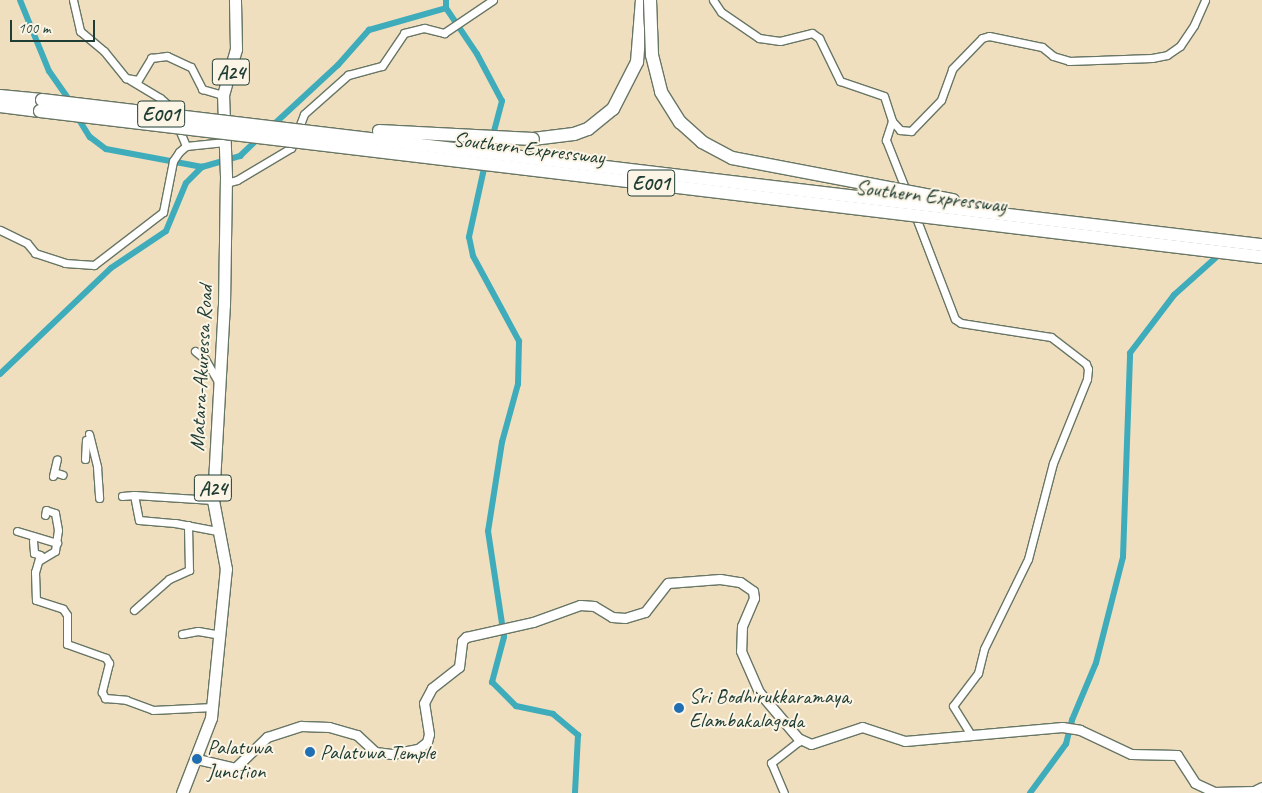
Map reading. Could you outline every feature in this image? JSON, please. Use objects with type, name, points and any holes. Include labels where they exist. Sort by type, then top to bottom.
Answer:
[{"type":"highway","name":"Matara-Akuressa Road","points":[[182,793],[197,759],[213,707],[226,569],[217,531],[213,500],[224,305],[226,179],[223,95],[236,49],[235,0]]},
{"type":"highway","points":[[280,127],[533,138],[574,134],[588,129],[613,110],[637,62],[642,0]]},
{"type":"highway","points":[[650,0],[652,55],[660,92],[680,122],[716,151],[758,163],[1121,228]]},
{"type":"highway","name":"Southern Expressway","points":[[0,96],[41,106],[1262,257]]},
{"type":"highway","name":"Southern Expressway","points":[[0,106],[41,106],[280,127],[1262,245]]},
{"type":"street","points":[[73,0],[80,31],[130,80],[168,105],[186,146]]},
{"type":"street","points":[[226,179],[237,180],[290,148],[304,114],[348,75],[382,66],[404,33],[424,28],[444,34],[493,0]]},
{"type":"street","points":[[713,0],[721,12],[760,38],[780,41],[812,33],[819,38],[840,81],[884,96],[892,121],[900,130],[911,131],[940,100],[952,69],[982,38],[989,36],[1042,47],[1053,56],[1069,61],[1152,58],[1167,55],[1180,46],[1194,25],[1205,0]]},
{"type":"street","points":[[130,80],[138,80],[151,58],[167,56],[191,67],[202,89],[223,95]]},
{"type":"street","points":[[892,121],[886,140],[955,319],[961,323],[1051,337],[1086,364],[1088,369],[1087,379],[1053,463],[1028,560],[984,649],[978,673],[953,706],[971,735]]},
{"type":"street","points":[[0,230],[26,243],[35,253],[65,263],[94,265],[163,212],[173,161],[186,146],[225,146]]},
{"type":"street","points":[[195,351],[205,359],[219,384]]},
{"type":"street","points":[[85,459],[88,434],[97,467],[98,498]]},
{"type":"street","points":[[57,459],[53,474],[62,475]]},
{"type":"street","points":[[134,495],[139,520],[188,525],[217,531]]},
{"type":"street","points":[[122,496],[134,495],[213,500]]},
{"type":"street","points":[[40,560],[55,551],[57,543],[58,530],[55,513],[46,510],[45,515]]},
{"type":"street","points":[[134,610],[169,579],[189,570],[188,525]]},
{"type":"street","points":[[17,531],[57,543]]},
{"type":"street","points":[[33,541],[34,553],[40,555],[35,572],[36,600],[62,609],[67,615],[67,644],[106,658],[109,663],[102,692],[105,698],[126,700],[152,710],[213,707]]},
{"type":"street","points":[[197,759],[235,768],[267,737],[301,726],[329,727],[357,734],[375,752],[392,754],[418,749],[427,742],[429,734],[424,703],[432,688],[459,667],[462,641],[471,635],[517,626],[588,605],[612,617],[625,618],[645,612],[668,584],[675,581],[720,579],[740,582],[754,591],[754,598],[742,626],[741,651],[759,692],[798,738],[811,744],[862,727],[905,741],[1062,727],[1080,730],[1131,754],[1177,755],[1195,783],[1214,792],[1254,791],[1262,787]]},
{"type":"street","points":[[182,634],[198,631],[221,634]]},
{"type":"street","points":[[784,793],[771,763],[798,738]]},
{"type":"waterway","points":[[20,0],[49,71],[72,104]]},
{"type":"waterway","points":[[446,0],[446,8],[477,54],[502,101],[488,154]]},
{"type":"waterway","points":[[271,127],[338,65],[369,30],[446,8]]},
{"type":"waterway","points":[[76,115],[90,137],[106,149],[202,167]]},
{"type":"waterway","points":[[0,374],[111,268],[166,231],[186,183],[202,167],[240,156],[260,137]]},
{"type":"waterway","points":[[485,164],[469,237],[473,256],[519,341],[518,384],[502,442],[488,531],[504,637],[492,682],[516,706],[553,714],[578,735],[575,793]]},
{"type":"waterway","points":[[1030,793],[1066,744],[1072,720],[1096,663],[1123,557],[1130,353],[1174,295],[1221,253]]},
{"type":"place","name":"Sri Bodhirukkaramaya, Elambakalagoda","points":[[679,708]]},
{"type":"place","name":"Palatuwa Temple","points":[[310,752]]},
{"type":"place","name":"Palatuwa Junction","points":[[197,759]]}]
